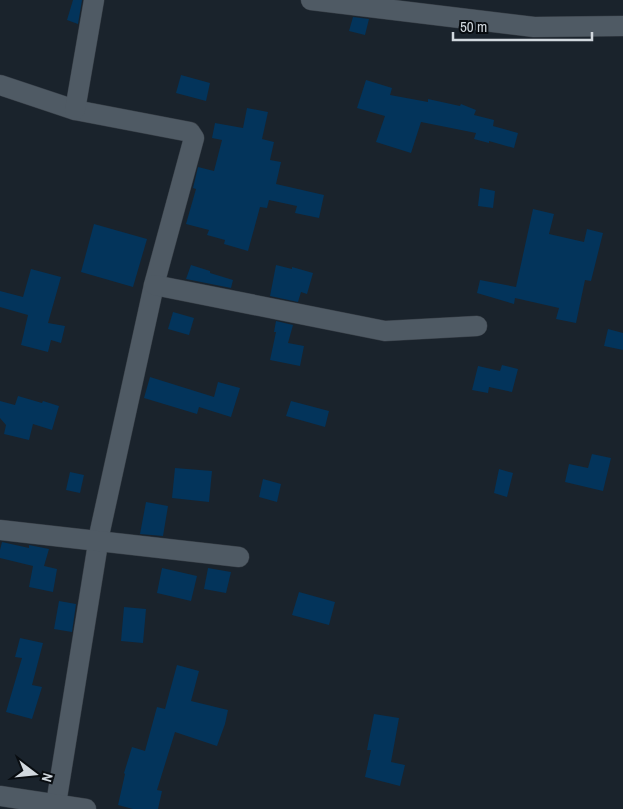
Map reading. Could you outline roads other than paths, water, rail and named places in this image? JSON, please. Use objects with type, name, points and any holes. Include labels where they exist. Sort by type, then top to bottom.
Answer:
[{"type":"street","points":[[75,110],[94,0]]},
{"type":"street","points":[[311,0],[534,27],[623,26]]},
{"type":"street","points":[[0,85],[75,110],[190,132],[194,138],[154,285],[98,541],[56,804]]},
{"type":"street","points":[[154,285],[385,331],[477,326]]},
{"type":"street","points":[[0,530],[239,557]]},
{"type":"street","points":[[0,796],[86,809]]}]
